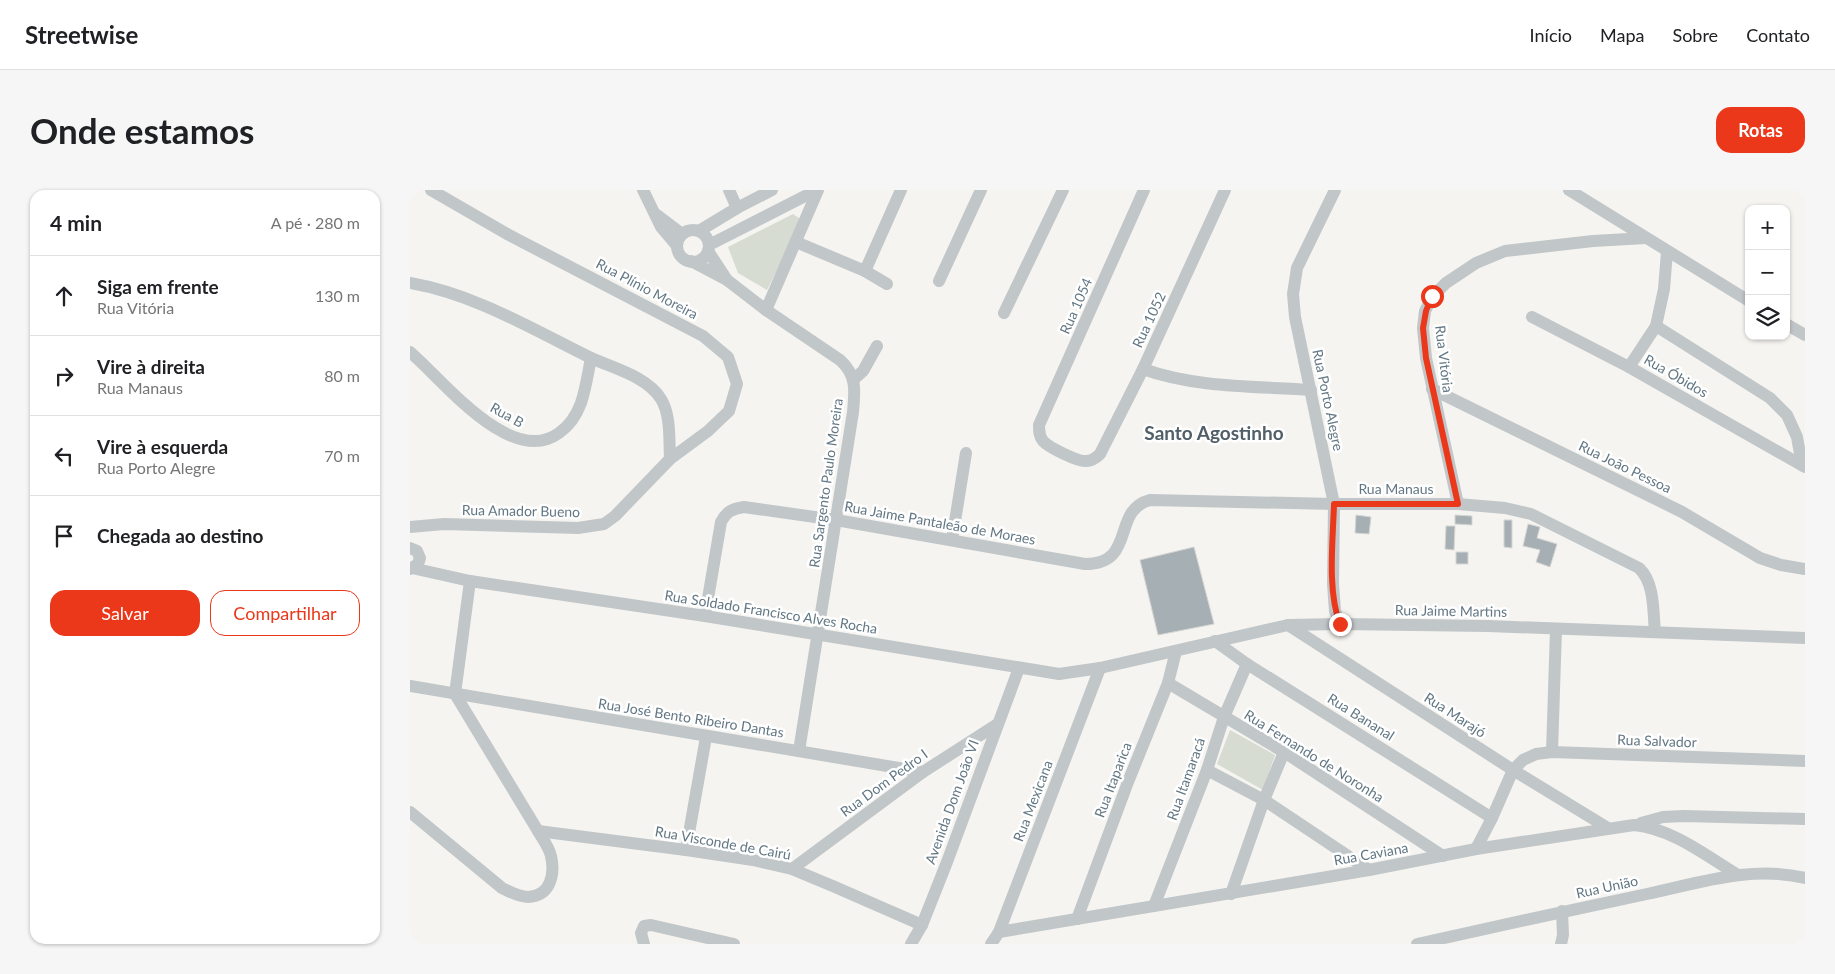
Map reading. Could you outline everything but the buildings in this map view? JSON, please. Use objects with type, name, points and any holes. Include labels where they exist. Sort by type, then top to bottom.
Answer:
[{"type":"street","name":"Rua Plínio Moreira","points":[[431,190],[509,235],[703,336],[728,357],[737,384],[729,411],[708,431],[670,459]]},
{"type":"street","points":[[643,190],[661,227],[677,246],[683,258],[726,280],[766,310],[840,360],[847,366],[854,379],[863,372],[877,346]]},
{"type":"street","points":[[729,190],[737,208]]},
{"type":"street","points":[[677,246],[682,234],[690,230],[700,231],[737,208],[772,190]]},
{"type":"street","points":[[766,310],[818,190]]},
{"type":"street","points":[[691,262],[702,259],[709,248],[818,190]]},
{"type":"street","points":[[865,271],[901,190]]},
{"type":"street","points":[[938,280],[981,190]]},
{"type":"street","points":[[1004,313],[1063,190]]},
{"type":"street","name":"Rua 1054","points":[[1095,459],[1088,462],[1081,461],[1047,444],[1039,434],[1039,425],[1144,190]]},
{"type":"street","name":"Rua 1052","points":[[1095,459],[1100,454],[1143,369],[1226,190]]},
{"type":"street","name":"Rua Porto Alegre","points":[[1335,190],[1297,268],[1293,294],[1295,317],[1334,504],[1333,584],[1335,610],[1340,624]]},
{"type":"street","points":[[1569,190],[1745,299]]},
{"type":"street","points":[[655,213],[682,234]]},
{"type":"street","points":[[700,231],[706,237],[709,248],[726,280]]},
{"type":"street","name":"Rua Vitória","points":[[1458,504],[1426,358],[1423,328],[1426,311],[1432,296],[1446,283],[1476,263],[1505,251],[1583,242],[1646,238]]},
{"type":"street","points":[[796,242],[865,271],[888,284]]},
{"type":"street","points":[[1629,367],[1656,326],[1664,289],[1667,252]]},
{"type":"street","points":[[410,283],[468,300],[629,374],[650,386],[661,399],[666,411],[670,459]]},
{"type":"street","name":"Rua Óbidos","points":[[1532,317],[1629,367],[1804,466]]},
{"type":"street","points":[[1656,326],[1770,398],[1787,415],[1796,437],[1804,466]]},
{"type":"street","points":[[1790,326],[1805,335]]},
{"type":"street","name":"Rua B","points":[[410,352],[480,417],[499,430],[520,440],[534,441],[550,439],[568,426],[580,404],[591,358]]},
{"type":"street","points":[[1143,369],[1166,377],[1191,382],[1311,390]]},
{"type":"street","name":"Rua Sargento Paulo Moreira","points":[[800,751],[853,412],[854,379]]},
{"type":"street","name":"Rua João Pessoa","points":[[1432,389],[1682,512],[1760,558],[1781,565],[1805,569]]},
{"type":"street","points":[[952,540],[966,453]]},
{"type":"street","name":"Rua Amador Bueno","points":[[410,527],[444,524],[578,528],[604,524],[615,516],[670,459]]},
{"type":"street","name":"Rua Manaus","points":[[1106,561],[1114,554],[1132,511],[1139,503],[1150,500],[1334,504],[1458,504],[1506,508],[1530,514],[1639,568],[1646,575],[1649,583],[1655,632]]},
{"type":"street","name":"Rua Jaime Pantaleão de Moraes","points":[[705,616],[721,522],[725,513],[744,507],[836,520],[1085,564],[1097,564],[1106,561]]},
{"type":"street","points":[[410,547],[417,551],[414,566]]},
{"type":"street","name":"Rua Soldado Francisco Alves Rocha","points":[[414,566],[470,581],[705,616],[1059,674],[1100,668]]},
{"type":"street","points":[[410,812],[502,888],[528,897],[541,894],[550,884],[553,871],[550,854],[455,694],[470,581]]},
{"type":"street","name":"Rua Jaime Martins","points":[[1100,668],[1288,625],[1340,624],[1556,629],[1805,638]]},
{"type":"street","name":"Rua Marajó","points":[[1288,625],[1513,770],[1608,828]]},
{"type":"street","points":[[1552,752],[1556,629]]},
{"type":"street","name":"Rua Bananal","points":[[1215,641],[1248,664],[1492,818]]},
{"type":"street","name":"Rua Itaparica","points":[[1077,919],[1128,782],[1168,683],[1176,651]]},
{"type":"street","name":"Rua Itamaracá","points":[[1154,906],[1206,770],[1224,717],[1248,664]]},
{"type":"street","name":"Avenida Dom João VI","points":[[911,944],[922,925],[947,862],[996,725],[1019,668]]},
{"type":"street","name":"Rua Mexicana","points":[[991,944],[998,932],[1100,668]]},
{"type":"street","name":"Rua Fernando de Noronha","points":[[1168,683],[1284,752],[1443,856]]},
{"type":"street","name":"Rua José Bento Ribeiro Dantas","points":[[410,686],[923,772]]},
{"type":"street","name":"Rua Dom Pedro I","points":[[792,869],[923,772],[996,725]]},
{"type":"street","points":[[686,850],[706,736]]},
{"type":"street","points":[[1231,894],[1264,800],[1284,752]]},
{"type":"street","name":"Rua Salvador","points":[[1513,770],[1523,760],[1536,754],[1552,752],[1805,761]]},
{"type":"street","points":[[1206,770],[1264,800],[1369,870]]},
{"type":"street","points":[[1476,849],[1513,770]]},
{"type":"street","points":[[1634,825],[1663,817],[1684,816],[1805,819]]},
{"type":"street","name":"Rua Caviana","points":[[998,932],[1231,894],[1476,849],[1634,825],[1650,827],[1668,833],[1738,875]]},
{"type":"street","name":"Rua Visconde de Cairú","points":[[538,831],[753,860],[792,869],[836,886],[922,925]]},
{"type":"street","name":"Rua União","points":[[1416,944],[1562,911],[1738,875],[1769,872],[1805,878]]},
{"type":"street","points":[[1561,944],[1563,935],[1562,911]]},
{"type":"street","points":[[642,939],[644,926],[651,925],[734,944]]},
{"type":"shaded area","points":[[793,214],[802,220],[767,290],[738,273],[728,247]]},
{"type":"shaded area","points":[[1230,730],[1275,755],[1263,790],[1217,764]]},
{"type":"district","name":"Santo Agostinho","points":[[1214,433]]},
{"type":"route","points":[[1340,624],[1335,610],[1333,584],[1334,504],[1458,504],[1426,358],[1423,328],[1426,311],[1432,296]]}]
